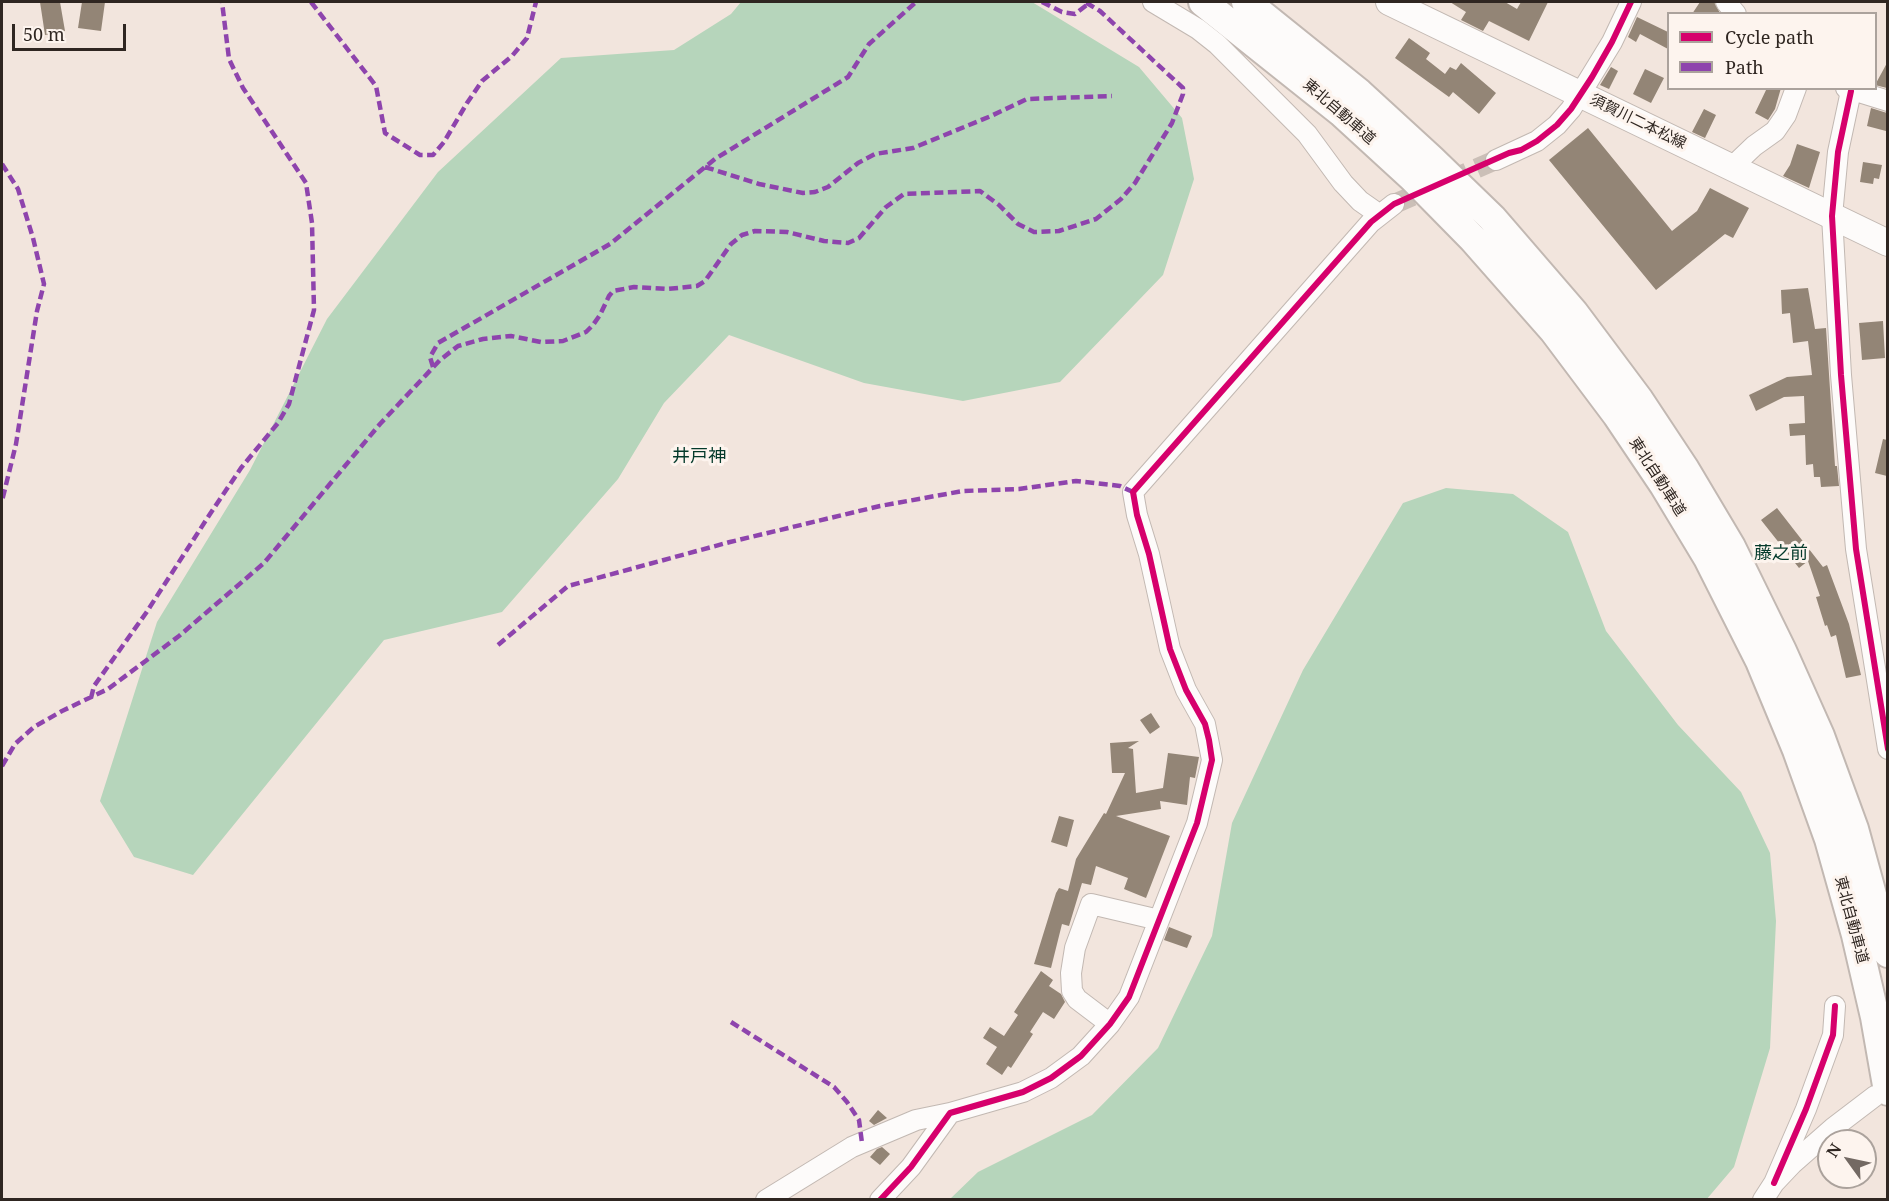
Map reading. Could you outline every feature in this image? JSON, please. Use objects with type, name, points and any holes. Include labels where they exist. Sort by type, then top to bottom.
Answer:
[{"type":"highway","name":"東北自動車道","points":[[1203,2],[1341,112],[1413,178],[1473,239],[1554,330],[1617,415],[1664,485],[1719,579],[1760,661],[1797,750],[1829,839],[1856,935],[1875,1017],[1881,1094]]},
{"type":"highway","name":"東北自動車道","points":[[1246,2],[1359,93],[1492,218],[1574,313],[1639,400],[1684,468],[1731,547],[1787,661],[1820,736],[1854,829],[1887,953]]},
{"type":"main road","name":"須賀川二本松線","points":[[1389,2],[1887,243]]},
{"type":"street","points":[[766,1200],[852,1147],[916,1120],[951,1113],[1023,1092],[1052,1078],[1081,1056],[1110,1024],[1129,997],[1197,824],[1212,760],[1205,724],[1186,690],[1170,649],[1133,492],[1371,222],[1387,209],[1360,201],[1343,183],[1307,134],[1216,44],[1198,29],[1153,2]]},
{"type":"street","points":[[1496,160],[1537,141],[1557,125],[1581,94],[1612,42],[1631,2]]},
{"type":"street","points":[[1731,168],[1754,146],[1775,131],[1786,115],[1795,90]]},
{"type":"street","points":[[1887,100],[1849,90],[1838,152],[1832,216],[1846,455],[1856,549],[1887,749]]},
{"type":"street","points":[[1110,1024],[1077,999],[1072,991],[1071,973],[1076,948],[1091,904],[1159,920]]},
{"type":"street","points":[[1768,1191],[1806,1108],[1833,1035],[1835,1005]]},
{"type":"street","points":[[1768,1191],[1792,1164],[1833,1128],[1881,1094]]},
{"type":"street","points":[[880,1200],[911,1167],[951,1113]]},
{"type":"green space","points":[[741,2],[1032,2],[1139,67],[1182,118],[1194,179],[1163,275],[1060,382],[963,401],[864,383],[729,335],[664,403],[618,479],[502,612],[384,640],[193,875],[134,857],[100,801],[157,622],[250,470],[327,319],[438,172],[561,58],[674,50],[731,14]]},
{"type":"green space","points":[[1446,488],[1513,494],[1568,532],[1606,631],[1678,725],[1741,792],[1770,853],[1776,921],[1770,1048],[1734,1167],[1706,1200],[950,1199],[978,1172],[1092,1115],[1158,1048],[1212,936],[1232,823],[1303,670],[1403,503]]},
{"type":"building","points":[[40,2],[60,2],[65,31],[45,35]]},
{"type":"building","points":[[82,2],[105,2],[101,31],[78,28]]},
{"type":"building","points":[[1450,2],[1505,2],[1517,9],[1521,2],[1548,2],[1529,41],[1489,21],[1483,31],[1461,20],[1466,12]]},
{"type":"building","points":[[1700,2],[1714,2],[1719,12],[1693,12]]},
{"type":"building","points":[[1637,17],[1667,32],[1667,48],[1640,34],[1636,42],[1628,37]]},
{"type":"building","points":[[1409,38],[1430,53],[1426,59],[1445,74],[1450,67],[1456,70],[1461,63],[1496,93],[1479,114],[1453,92],[1449,97],[1395,58]]},
{"type":"building","points":[[1887,63],[1887,88],[1877,86]]},
{"type":"building","points":[[1611,67],[1618,71],[1609,89],[1600,85]]},
{"type":"building","points":[[1645,69],[1664,78],[1651,103],[1633,94]]},
{"type":"building","points":[[1766,90],[1780,90],[1775,109],[1768,120],[1755,113]]},
{"type":"building","points":[[1871,108],[1887,113],[1886,131],[1867,126]]},
{"type":"building","points":[[1704,109],[1716,115],[1705,138],[1692,132]]},
{"type":"building","points":[[1588,128],[1672,231],[1697,211],[1710,188],[1749,208],[1733,238],[1725,234],[1656,290],[1549,160]]},
{"type":"building","points":[[1797,144],[1820,152],[1809,188],[1783,176],[1790,165]]},
{"type":"building","points":[[1863,162],[1882,165],[1879,179],[1874,178],[1873,184],[1860,182]]},
{"type":"building","points":[[1808,288],[1815,329],[1826,328],[1835,466],[1837,466],[1839,486],[1821,487],[1820,477],[1814,477],[1813,464],[1806,465],[1805,435],[1790,436],[1789,424],[1805,423],[1804,396],[1784,397],[1756,411],[1749,395],[1787,377],[1812,375],[1808,341],[1793,343],[1790,313],[1782,314],[1781,290]]},
{"type":"building","points":[[1883,321],[1885,358],[1862,360],[1859,323]]},
{"type":"building","points":[[1883,439],[1887,440],[1887,476],[1875,473]]},
{"type":"building","points":[[1777,508],[1823,567],[1827,565],[1849,624],[1861,675],[1846,678],[1836,635],[1831,637],[1827,625],[1825,626],[1816,597],[1820,596],[1808,561],[1799,568],[1761,520]]},
{"type":"building","points":[[1151,713],[1160,727],[1150,734],[1140,720]]},
{"type":"building","points":[[1139,741],[1128,748],[1133,749],[1136,793],[1163,788],[1168,753],[1199,757],[1195,778],[1190,777],[1187,805],[1160,801],[1161,809],[1116,816],[1170,836],[1146,898],[1124,889],[1128,878],[1096,866],[1091,885],[1082,883],[1069,926],[1062,924],[1051,968],[1034,964],[1056,893],[1059,888],[1068,891],[1076,859],[1104,813],[1106,814],[1125,773],[1112,773],[1110,743]]},
{"type":"building","points":[[1059,816],[1074,820],[1067,847],[1051,842]]},
{"type":"building","points":[[1169,927],[1192,936],[1187,948],[1164,940]]},
{"type":"building","points":[[1041,971],[1053,980],[1049,986],[1061,994],[1065,1002],[1054,1019],[1043,1012],[1030,1032],[1033,1034],[1011,1068],[1008,1066],[1002,1075],[986,1064],[997,1047],[983,1038],[990,1027],[1004,1036],[1018,1015],[1014,1012]]},
{"type":"building","points":[[878,1110],[887,1118],[874,1125],[869,1121]]},
{"type":"building","points":[[882,1147],[890,1154],[880,1165],[870,1157]]},
{"type":"tunnel","points":[[1394,204],[1496,160]]},
{"type":"marked path","points":[[91,698],[94,686],[146,613],[241,468],[278,423],[289,404],[314,310],[312,223],[306,183],[243,88],[229,59],[222,2]]},
{"type":"marked path","points":[[311,2],[376,86],[385,133],[420,155],[433,155],[444,142],[482,81],[512,56],[527,38],[536,2]]},
{"type":"marked path","points":[[433,367],[430,357],[438,343],[610,244],[715,159],[848,77],[869,44],[916,2]]},
{"type":"marked path","points":[[1042,2],[1062,12],[1075,14],[1088,4]]},
{"type":"marked path","points":[[2,766],[15,744],[34,727],[108,689],[179,636],[264,563],[380,424],[440,360],[458,346],[483,339],[511,336],[541,342],[563,341],[586,332],[600,315],[613,291],[634,287],[667,289],[697,286],[705,281],[731,244],[742,235],[755,231],[787,232],[824,241],[848,243],[859,238],[886,207],[904,194],[980,191],[999,205],[1018,224],[1034,232],[1059,231],[1096,219],[1121,199],[1135,183],[1172,123],[1183,88],[1100,11],[1085,2]]},
{"type":"marked path","points":[[705,167],[759,184],[803,193],[815,192],[828,187],[858,163],[875,154],[913,148],[1027,99],[1112,96]]},
{"type":"marked path","points":[[2,164],[18,189],[44,284],[37,311],[16,444],[2,501]]},
{"type":"marked path","points":[[498,645],[568,586],[730,542],[880,506],[963,491],[1019,489],[1076,481],[1120,486],[1133,492]]},
{"type":"marked path","points":[[731,1022],[834,1087],[859,1120],[862,1143]]},
{"type":"cycle path","points":[[880,1200],[911,1167],[950,1113],[1023,1092],[1051,1078],[1081,1056],[1110,1024],[1129,997],[1197,823],[1212,760],[1209,740],[1205,724],[1186,690],[1170,649],[1133,492],[1371,222],[1394,204],[1509,153],[1521,150],[1557,125],[1571,109],[1592,77],[1631,2]]},
{"type":"cycle path","points":[[1851,91],[1838,152],[1832,216],[1841,375],[1856,549],[1888,749]]},
{"type":"cycle path","points":[[1774,1183],[1806,1109],[1833,1035],[1835,1006]]},
{"type":"district","name":"井戸神","points":[[699,457]]},
{"type":"district","name":"藤之前","points":[[1781,554]]}]
